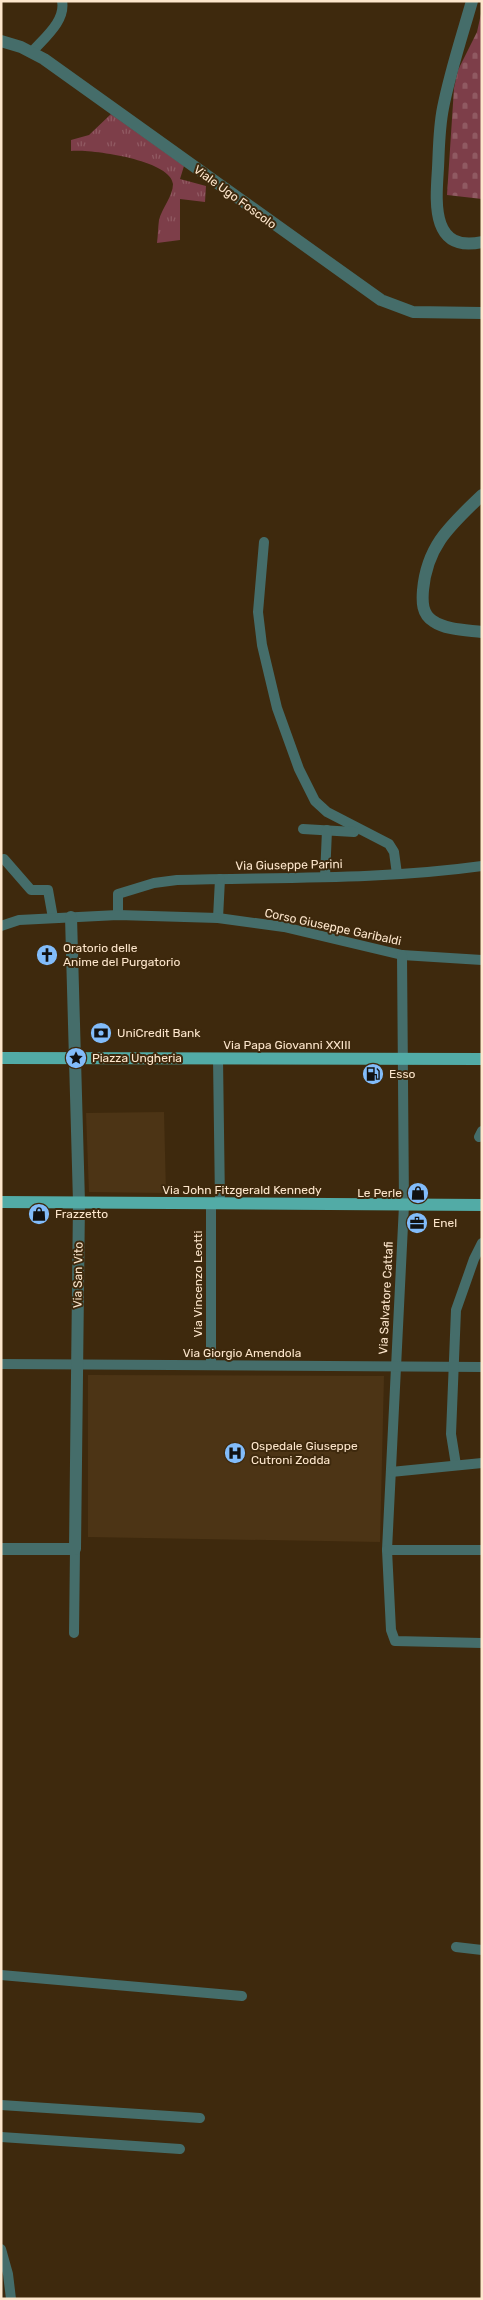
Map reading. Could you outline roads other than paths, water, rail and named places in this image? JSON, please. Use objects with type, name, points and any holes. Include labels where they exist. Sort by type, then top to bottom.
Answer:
[{"type":"main road","name":"Via Papa Giovanni XXIII","points":[[1,1058],[482,1059]]},
{"type":"main road","name":"Via John Fitzgerald Kennedy","points":[[1,1202],[482,1205]]},
{"type":"street","points":[[32,52],[58,22],[64,9],[62,1]]},
{"type":"street","points":[[472,1],[443,110],[436,204],[439,220],[447,235],[464,244],[482,242]]},
{"type":"street","name":"Viale Ugo Foscolo","points":[[1,41],[32,52],[381,300],[413,312],[482,313]]},
{"type":"street","points":[[482,495],[457,520],[432,551],[424,577],[422,599],[426,615],[438,624],[482,632]]},
{"type":"street","points":[[264,542],[258,612],[262,645],[277,708],[299,769],[315,801],[327,812],[339,820],[379,836],[389,844],[394,852],[397,874]]},
{"type":"street","points":[[303,829],[354,832]]},
{"type":"street","points":[[325,876],[327,830]]},
{"type":"street","points":[[4,859],[31,890],[48,890],[53,918]]},
{"type":"street","name":"Via Giuseppe Parini","points":[[118,915],[118,894],[169,881],[397,874],[482,866]]},
{"type":"street","points":[[218,918],[220,879]]},
{"type":"street","name":"Corso Giuseppe Garibaldi","points":[[1,926],[19,920],[118,915],[218,918],[284,927],[402,955],[482,960]]},
{"type":"street","name":"Via San Vito","points":[[71,917],[79,1202],[74,1633]]},
{"type":"street","name":"Via Salvatore Cattafi","points":[[402,955],[404,1205],[394,1366],[387,1550],[390,1630],[395,1641],[482,1643]]},
{"type":"street","name":"Via Vincenzo Leotti","points":[[211,1365],[218,1058]]},
{"type":"street","points":[[456,1465],[451,1434],[456,1310],[474,1259],[482,1243]]},
{"type":"street","name":"Via Giorgio Amendola","points":[[1,1364],[482,1367]]},
{"type":"street","points":[[391,1472],[482,1464]]},
{"type":"street","points":[[1,1549],[75,1549]]},
{"type":"street","points":[[387,1550],[482,1550]]},
{"type":"street","points":[[456,1947],[482,1950]]},
{"type":"street","points":[[1,1975],[242,1996]]},
{"type":"street","points":[[1,2105],[200,2118]]},
{"type":"street","points":[[1,2137],[180,2148]]},
{"type":"street","points":[[1,2249],[8,2274],[11,2299]]},
{"type":"place","name":"Oratorio delle Anime del Purgatorio","points":[[47,955]]},
{"type":"place","name":"UniCredit Bank","points":[[101,1033]]},
{"type":"place","name":"Piazza Ungheria","points":[[76,1058]]},
{"type":"place","name":"Esso","points":[[373,1074]]},
{"type":"place","name":"Le Perle","points":[[418,1193]]},
{"type":"place","name":"Frazzetto","points":[[39,1214]]},
{"type":"place","name":"Enel","points":[[417,1223]]},
{"type":"place","name":"Ospedale Giuseppe Cutroni Zodda","points":[[235,1453]]}]
